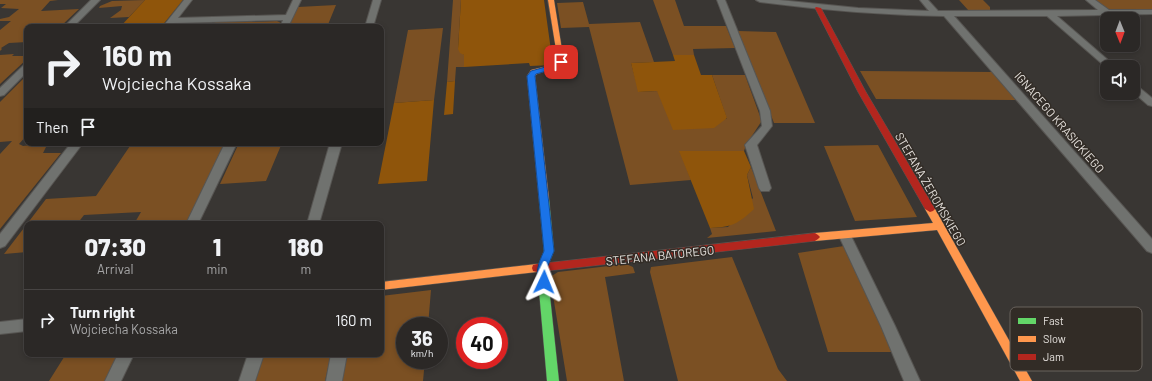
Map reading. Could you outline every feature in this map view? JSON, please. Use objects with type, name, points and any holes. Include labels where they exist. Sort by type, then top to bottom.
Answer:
[{"type":"street","points":[[71,24],[96,0]]},
{"type":"street","points":[[169,24],[188,0]]},
{"type":"street","points":[[285,24],[297,0]]},
{"type":"street","points":[[370,24],[377,0]]},
{"type":"street","points":[[550,0],[561,62],[559,65],[534,72],[531,76],[549,251],[542,268],[553,381]]},
{"type":"street","points":[[721,0],[765,111],[767,126],[751,145],[765,188]]},
{"type":"street","points":[[760,0],[797,3],[818,8],[935,14],[1050,14],[1100,12]]},
{"type":"street","points":[[924,0],[935,14]]},
{"type":"street","points":[[1090,0],[1106,12]]},
{"type":"street","name":"STEFANA ŻEROMSKIEGO","points":[[818,8],[862,92],[1010,352]]},
{"type":"street","points":[[1140,12],[1152,12]]},
{"type":"street","name":"IGNACEGO KRASICKIEGO","points":[[947,14],[1152,248]]},
{"type":"street","points":[[1050,14],[1102,60]]},
{"type":"street","points":[[169,24],[288,16]]},
{"type":"street","points":[[0,93],[24,70]]},
{"type":"street","points":[[1140,93],[1152,103]]},
{"type":"street","points":[[0,243],[75,146]]},
{"type":"street","points":[[193,221],[230,146]]},
{"type":"street","points":[[314,221],[335,146]]},
{"type":"street","name":"STEFANA BATOREGO","points":[[384,286],[788,240],[845,236],[939,226]]},
{"type":"street","points":[[845,236],[888,326],[912,381]]},
{"type":"street","points":[[0,328],[24,326]]},
{"type":"street","points":[[113,381],[125,357]]},
{"type":"street","points":[[248,381],[255,357]]},
{"type":"street","points":[[334,381],[339,357]]},
{"type":"street","name":"STEFANA ŻEROMSKIEGO","points":[[1020,371],[1026,381]]},
{"type":"shaded area","points":[[0,0],[58,0],[50,1],[41,11],[79,9],[63,24],[24,24],[24,42],[9,43],[1,48],[2,49],[0,51],[0,30],[11,21],[0,21],[0,19],[9,17],[19,9],[1,8],[6,4],[0,4]]},
{"type":"shaded area","points":[[145,0],[129,17],[110,18],[121,10],[122,6],[99,8],[100,6],[112,1]]},
{"type":"shaded area","points":[[145,0],[183,0],[163,24],[123,24]]},
{"type":"shaded area","points":[[453,0],[461,0],[458,48],[464,55],[464,67],[456,67],[455,81],[447,82]]},
{"type":"shaded area","points":[[461,0],[544,0],[553,65],[530,66],[529,63],[464,67],[464,55],[460,53],[458,49]]},
{"type":"shaded area","points":[[653,0],[675,0],[684,26],[726,26],[735,48],[693,49],[694,55],[673,55]]},
{"type":"shaded area","points":[[959,0],[983,0],[990,7],[990,10],[987,12],[969,11]]},
{"type":"shaded area","points":[[1093,0],[1152,0],[1152,9],[1107,9]]},
{"type":"shaded area","points":[[583,2],[589,24],[640,22],[654,62],[631,63],[639,92],[657,91],[727,119],[712,75],[745,75],[761,122],[746,145],[744,151],[680,151],[691,180],[630,185],[589,27],[561,28],[557,3]]},
{"type":"shaded area","points":[[336,5],[328,24],[290,24],[298,7]]},
{"type":"shaded area","points":[[253,20],[252,22],[277,21],[281,23],[213,24],[215,22]]},
{"type":"shaded area","points":[[443,28],[434,100],[394,103],[408,30]]},
{"type":"shaded area","points":[[738,31],[776,32],[815,123],[774,123]]},
{"type":"shaded area","points":[[14,54],[12,56],[24,56],[24,62],[0,84],[0,55]]},
{"type":"shaded area","points":[[673,55],[694,55],[701,75],[712,75],[727,118],[714,128],[673,130],[657,91],[638,92],[631,63],[675,61]]},
{"type":"shaded area","points":[[860,71],[993,72],[1016,100],[876,99]]},
{"type":"shaded area","points":[[24,78],[24,138],[19,144],[23,146],[46,146],[43,153],[61,153],[0,229],[0,154],[12,141],[0,142],[0,102]]},
{"type":"shaded area","points":[[455,81],[453,114],[444,115],[447,82]]},
{"type":"shaded area","points":[[434,100],[427,181],[378,184],[394,103]]},
{"type":"shaded area","points":[[878,145],[917,217],[855,221],[824,146]]},
{"type":"shaded area","points":[[130,146],[226,146],[188,221],[136,221],[141,212],[84,215],[79,221],[29,221],[46,199],[96,196]]},
{"type":"shaded area","points":[[238,146],[281,146],[266,181],[220,184]]},
{"type":"shaded area","points":[[679,151],[744,151],[751,167],[747,175],[754,209],[734,224],[724,227],[710,228]]},
{"type":"shaded area","points":[[751,167],[776,231],[707,238],[712,234],[710,228],[728,227],[753,198],[747,175]]},
{"type":"shaded area","points":[[24,228],[24,252],[4,254]]},
{"type":"shaded area","points":[[844,246],[893,352],[828,352],[798,253]]},
{"type":"shaded area","points":[[732,257],[778,369],[787,381],[678,381],[650,272],[651,267]]},
{"type":"shaded area","points":[[626,264],[633,267],[635,273],[605,277],[624,381],[567,381],[550,277],[558,272]]},
{"type":"shaded area","points":[[431,290],[429,317],[396,317],[396,369],[424,369],[423,381],[342,381],[346,357],[384,357],[384,296]]},
{"type":"shaded area","points":[[64,357],[119,357],[107,381],[49,381]]},
{"type":"shaded area","points":[[260,357],[330,357],[325,381],[253,381]]},
{"type":"traffic: fast","points":[[544,199],[549,251],[542,268],[553,381]]},
{"type":"traffic: slow","points":[[544,199],[531,76],[534,72],[559,65],[561,62],[551,0]]},
{"type":"traffic: slow","points":[[930,209],[1010,352]]},
{"type":"traffic: slow","points":[[815,237],[939,226]]},
{"type":"traffic: slow","points":[[384,286],[537,268]]},
{"type":"traffic: slow","points":[[1020,371],[1026,381]]},
{"type":"traffic: jam","points":[[818,8],[862,92],[930,209]]},
{"type":"traffic: jam","points":[[537,268],[815,237]]},
{"type":"route","points":[[544,282],[542,268],[549,251],[531,76],[534,72],[559,65],[561,62]]}]
